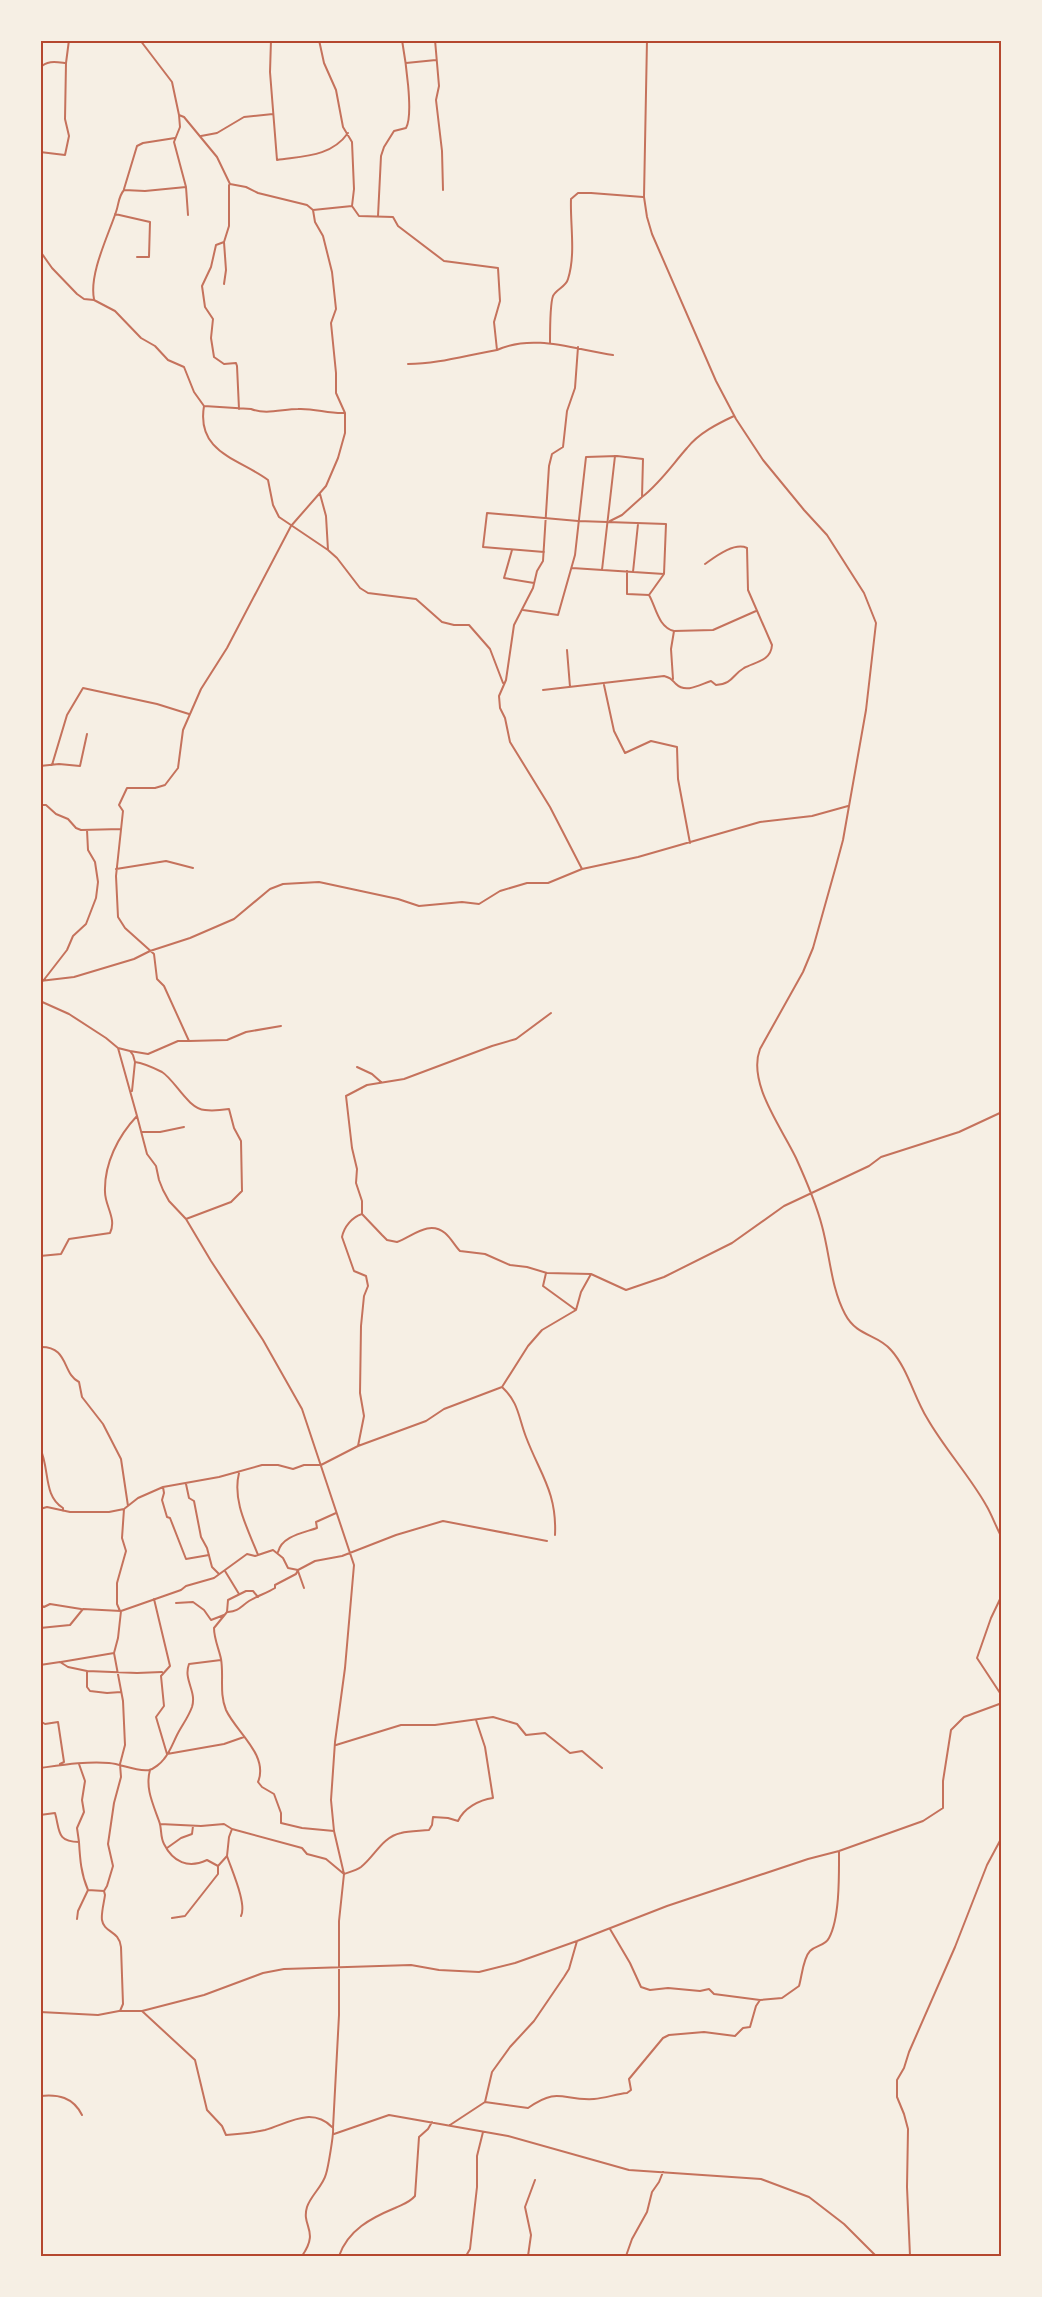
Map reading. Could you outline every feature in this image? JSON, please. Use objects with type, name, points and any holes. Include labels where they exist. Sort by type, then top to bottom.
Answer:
[{"type":"street","points":[[40,152],[65,155],[69,136],[65,119],[66,63],[69,40]]},
{"type":"street","points":[[140,40],[172,82],[180,127],[175,138],[177,157],[186,187],[188,215]]},
{"type":"street","points":[[271,40],[270,72],[277,160],[329,151],[344,140],[348,133]]},
{"type":"street","points":[[319,40],[324,63],[336,90],[343,127],[352,142],[354,189],[352,207],[359,216],[393,217],[398,226],[444,261],[498,268],[500,301],[494,322],[497,350]]},
{"type":"street","points":[[378,217],[384,147],[394,131],[406,128],[409,123],[410,97],[402,40]]},
{"type":"street","points":[[435,40],[439,86],[436,100],[442,151],[443,190]]},
{"type":"street","points":[[647,40],[644,197],[652,234],[701,348],[734,416],[763,460],[827,535],[864,594],[876,623],[866,710],[843,840],[813,948],[803,972],[757,1056],[757,1074],[764,1094],[811,1193],[822,1226],[838,1298],[845,1315],[856,1329],[883,1343],[894,1354],[926,1417],[949,1454],[985,1503],[1002,1538]]},
{"type":"street","points":[[406,63],[436,60]]},
{"type":"street","points":[[40,68],[44,64],[54,62],[66,63]]},
{"type":"street","points":[[201,136],[217,132],[244,117],[273,114]]},
{"type":"street","points":[[179,115],[184,117],[217,157],[229,182],[229,226],[224,242],[226,270],[224,284]]},
{"type":"street","points":[[94,300],[92,290],[96,273],[137,146],[175,138]]},
{"type":"street","points":[[189,1041],[164,986],[157,979],[154,954],[125,928],[118,917],[116,869],[123,811],[119,805],[127,788],[155,789],[165,785],[178,768],[183,730],[201,689],[226,648],[291,526],[326,486],[338,458],[345,433],[345,413],[336,393],[331,323],[336,309],[332,272],[323,236],[315,222],[313,210],[307,205],[258,193],[229,182]]},
{"type":"street","points":[[124,190],[146,191],[186,187]]},
{"type":"street","points":[[550,343],[552,299],[556,291],[566,284],[569,275],[571,199],[578,193],[644,197]]},
{"type":"street","points":[[313,210],[352,207]]},
{"type":"street","points":[[115,214],[150,222],[149,257],[137,257]]},
{"type":"street","points":[[224,242],[216,245],[211,267],[202,286],[205,307],[213,318],[214,357],[224,364],[236,363],[237,366],[239,409]]},
{"type":"street","points":[[40,250],[52,268],[84,299],[94,300],[115,311],[141,338],[155,346],[168,360],[184,367],[194,392],[204,406],[202,416],[204,428],[213,445],[225,456],[268,480],[273,505],[279,517],[328,550],[360,588],[368,593],[416,599],[442,622],[469,625],[490,649],[504,684]]},
{"type":"street","points":[[408,364],[434,363],[515,345],[550,343],[613,355]]},
{"type":"street","points":[[578,347],[575,388],[567,411],[565,442],[563,447],[552,454],[549,466],[543,561],[514,626],[504,684],[499,696],[500,708],[505,718],[510,742],[550,807],[582,868]]},
{"type":"street","points":[[204,406],[251,409],[258,412],[298,409],[330,414],[345,413]]},
{"type":"street","points":[[608,522],[622,515],[656,487],[688,446],[707,430],[734,416]]},
{"type":"street","points":[[523,610],[558,615],[572,568],[586,457],[615,456],[643,459],[642,497]]},
{"type":"street","points":[[602,570],[615,456]]},
{"type":"street","points":[[320,494],[327,520],[328,550]]},
{"type":"street","points":[[544,552],[483,547],[487,513],[578,521],[666,525],[664,574],[649,595]]},
{"type":"street","points":[[633,572],[638,523]]},
{"type":"street","points":[[674,631],[671,649],[673,679],[676,685],[686,688],[711,681],[720,685],[730,681],[743,668],[770,654],[772,645],[748,590],[747,548],[740,546],[734,548],[705,564]]},
{"type":"street","points":[[513,550],[504,578],[534,583]]},
{"type":"street","points":[[572,568],[664,574]]},
{"type":"street","points":[[627,571],[627,594],[649,595]]},
{"type":"street","points":[[649,595],[661,622],[667,629],[674,631],[713,630],[756,610]]},
{"type":"street","points":[[567,650],[570,687]]},
{"type":"street","points":[[543,690],[664,676],[673,679]]},
{"type":"street","points":[[604,684],[614,731],[625,753],[651,741],[677,747],[678,779],[690,843]]},
{"type":"street","points":[[52,765],[67,715],[83,688],[158,704],[189,714]]},
{"type":"street","points":[[40,765],[80,766],[87,734]]},
{"type":"street","points":[[40,805],[46,805],[56,814],[68,819],[76,828],[121,829]]},
{"type":"street","points":[[41,981],[74,977],[134,959],[150,951],[190,938],[234,919],[270,889],[283,884],[319,882],[398,899],[419,906],[462,902],[479,904],[500,891],[527,883],[548,883],[582,868],[638,857],[760,822],[812,816],[849,806]]},
{"type":"street","points":[[41,981],[67,950],[73,936],[86,924],[96,898],[98,882],[95,862],[88,850],[87,830]]},
{"type":"street","points":[[116,869],[166,861],[193,868]]},
{"type":"street","points":[[40,1001],[69,1014],[118,1048],[148,1054],[178,1041],[227,1040],[246,1032],[281,1026]]},
{"type":"street","points":[[551,1013],[516,1039],[404,1079],[367,1085],[346,1096],[362,1214],[387,1240],[397,1242],[423,1229],[436,1229],[448,1235],[460,1251],[485,1254],[510,1265],[547,1273],[591,1274],[626,1290],[679,1270],[732,1243],[784,1206],[869,1166],[881,1157],[959,1132],[1002,1112]]},
{"type":"street","points":[[118,1048],[132,1091],[147,1154],[156,1166],[163,1190],[169,1201],[186,1219],[211,1261],[245,1310],[302,1409],[354,1565],[331,1800],[334,1831],[344,1874],[339,1921],[339,2015],[334,2133],[327,2174],[307,2208],[311,2235],[310,2246],[302,2256]]},
{"type":"street","points":[[130,1052],[135,1062],[132,1091]]},
{"type":"street","points":[[135,1062],[163,1073],[179,1092],[199,1108],[204,1110],[229,1109],[234,1128],[241,1141],[242,1191],[231,1203],[186,1219]]},
{"type":"street","points":[[357,1067],[372,1074],[381,1082]]},
{"type":"street","points":[[40,1256],[61,1254],[69,1239],[110,1233],[112,1219],[105,1191],[109,1164],[117,1142],[138,1116]]},
{"type":"street","points":[[142,1132],[160,1132],[184,1127]]},
{"type":"street","points":[[358,1446],[364,1416],[360,1393],[361,1326],[364,1296],[368,1286],[366,1275],[354,1271],[342,1237],[348,1224],[356,1216],[362,1214]]},
{"type":"street","points":[[547,1273],[543,1286],[576,1310]]},
{"type":"street","points":[[40,1509],[47,1507],[63,1511],[109,1512],[124,1509],[138,1498],[164,1487],[239,1473],[262,1465],[279,1465],[293,1469],[321,1465],[358,1446],[426,1420],[444,1409],[502,1386],[528,1346],[542,1330],[576,1310],[581,1292],[591,1274]]},
{"type":"street","points":[[40,1347],[44,1346],[60,1353],[72,1377],[80,1382],[82,1397],[93,1409],[117,1448],[125,1475],[128,1506]]},
{"type":"street","points":[[502,1386],[516,1403],[526,1437],[547,1481],[554,1513],[555,1535]]},
{"type":"street","points":[[40,1448],[45,1462],[50,1495],[53,1502],[63,1508],[63,1511]]},
{"type":"street","points":[[239,1473],[236,1483],[238,1501],[258,1555]]},
{"type":"street","points":[[186,1484],[189,1498],[194,1501],[199,1531],[212,1566],[220,1574]]},
{"type":"street","points":[[164,1487],[163,1506],[186,1559],[209,1555]]},
{"type":"street","points":[[119,2011],[123,2004],[122,1947],[120,1938],[115,1932],[106,1929],[102,1922],[104,1891],[113,1866],[108,1844],[114,1803],[121,1781],[120,1764],[125,1745],[119,1672],[114,1653],[121,1611],[117,1605],[117,1583],[126,1551],[122,1538],[124,1509]]},
{"type":"street","points":[[277,1553],[280,1545],[289,1538],[317,1528],[316,1522],[336,1513]]},
{"type":"street","points":[[176,1603],[193,1602],[204,1610],[211,1620],[215,1620],[227,1612],[239,1611],[251,1599],[258,1597],[315,1561],[342,1556],[402,1533],[443,1521],[547,1541]]},
{"type":"street","points":[[40,1605],[121,1611],[132,1609],[220,1574],[247,1554],[258,1555],[269,1550],[283,1558],[288,1568],[298,1570]]},
{"type":"street","points":[[224,1570],[238,1594]]},
{"type":"street","points":[[298,1570],[304,1587]]},
{"type":"street","points":[[258,1597],[253,1591],[238,1594],[228,1600],[227,1612],[214,1628],[221,1660],[221,1687],[225,1707],[261,1768],[258,1782],[274,1794],[281,1813],[281,1823],[302,1828],[334,1831]]},
{"type":"street","points":[[1002,1595],[977,1658],[1002,1696]]},
{"type":"street","points":[[154,1599],[170,1666],[161,1676],[164,1706],[156,1717],[167,1754]]},
{"type":"street","points":[[40,1628],[70,1625],[84,1609]]},
{"type":"street","points":[[40,1665],[114,1653]]},
{"type":"street","points":[[40,1768],[60,1764],[106,1762],[150,1770],[164,1761],[178,1732],[188,1719],[194,1695],[188,1684],[189,1664],[221,1660]]},
{"type":"street","points":[[60,1662],[69,1667],[87,1671],[163,1672]]},
{"type":"street","points":[[87,1671],[87,1687],[90,1691],[121,1692]]},
{"type":"street","points":[[40,2012],[98,2015],[119,2011],[142,2011],[204,1995],[263,1973],[284,1969],[411,1965],[439,1970],[479,1972],[515,1963],[667,1905],[839,1851],[923,1821],[943,1808],[951,1730],[964,1717],[1002,1703]]},
{"type":"street","points":[[335,1746],[401,1725],[435,1725],[493,1717],[517,1724],[526,1735],[545,1733],[570,1753],[582,1750],[602,1768]]},
{"type":"street","points":[[344,1874],[361,1867],[382,1843],[394,1835],[429,1830],[433,1817],[458,1821],[461,1814],[471,1806],[493,1798],[485,1747],[476,1720]]},
{"type":"street","points":[[40,1721],[45,1724],[58,1722],[63,1750],[63,1762],[60,1764]]},
{"type":"street","points":[[167,1754],[224,1744],[244,1737]]},
{"type":"street","points":[[77,1919],[78,1911],[88,1890],[81,1870],[77,1828],[84,1812],[82,1800],[85,1781],[79,1764]]},
{"type":"street","points":[[150,1770],[148,1786],[160,1824],[162,1842],[170,1854],[188,1865],[195,1866],[207,1860],[218,1866]]},
{"type":"street","points":[[40,1815],[55,1813],[59,1833],[70,1842],[79,1842]]},
{"type":"street","points":[[160,1824],[193,1826],[224,1824],[232,1829],[302,1848],[307,1854],[326,1859],[344,1874]]},
{"type":"street","points":[[167,1848],[181,1838],[192,1834],[193,1826]]},
{"type":"street","points":[[232,1829],[227,1856],[241,1896],[243,1909],[241,1916]]},
{"type":"street","points":[[910,2256],[907,2187],[908,2129],[897,2097],[897,2080],[955,1947],[987,1865],[1002,1838]]},
{"type":"street","points":[[609,1928],[641,1987],[700,1991],[705,1989],[714,1994],[760,2000],[782,1998],[799,1986],[805,1960],[810,1951],[828,1942],[834,1929],[839,1893],[839,1851]]},
{"type":"street","points":[[172,1918],[185,1916],[218,1874],[218,1866],[227,1856]]},
{"type":"street","points":[[88,1890],[104,1891]]},
{"type":"street","points":[[485,2102],[492,2072],[510,2047],[534,2021],[564,1977],[569,1969],[577,1941]]},
{"type":"street","points":[[450,2125],[485,2102],[528,2108],[541,2098],[555,2094],[594,2099],[627,2093],[631,2090],[629,2079],[663,2038],[669,2035],[704,2032],[735,2036],[743,2028],[752,2025],[756,2006],[760,2000]]},
{"type":"street","points":[[142,2011],[195,2060],[207,2110],[222,2126],[226,2135],[266,2130],[281,2123],[310,2116],[327,2122],[333,2128]]},
{"type":"street","points":[[40,2096],[56,2095],[67,2099],[75,2103],[82,2115]]},
{"type":"street","points":[[334,2133],[389,2115],[508,2136],[629,2170],[761,2179],[809,2197],[844,2224],[876,2256]]},
{"type":"street","points":[[339,2256],[351,2234],[369,2219],[408,2203],[415,2196],[419,2137],[432,2122]]},
{"type":"street","points":[[466,2256],[470,2250],[477,2187],[477,2156],[483,2132]]},
{"type":"street","points":[[626,2256],[632,2239],[647,2212],[652,2192],[660,2182],[663,2172]]},
{"type":"street","points":[[528,2256],[531,2235],[525,2207],[534,2180]]}]
